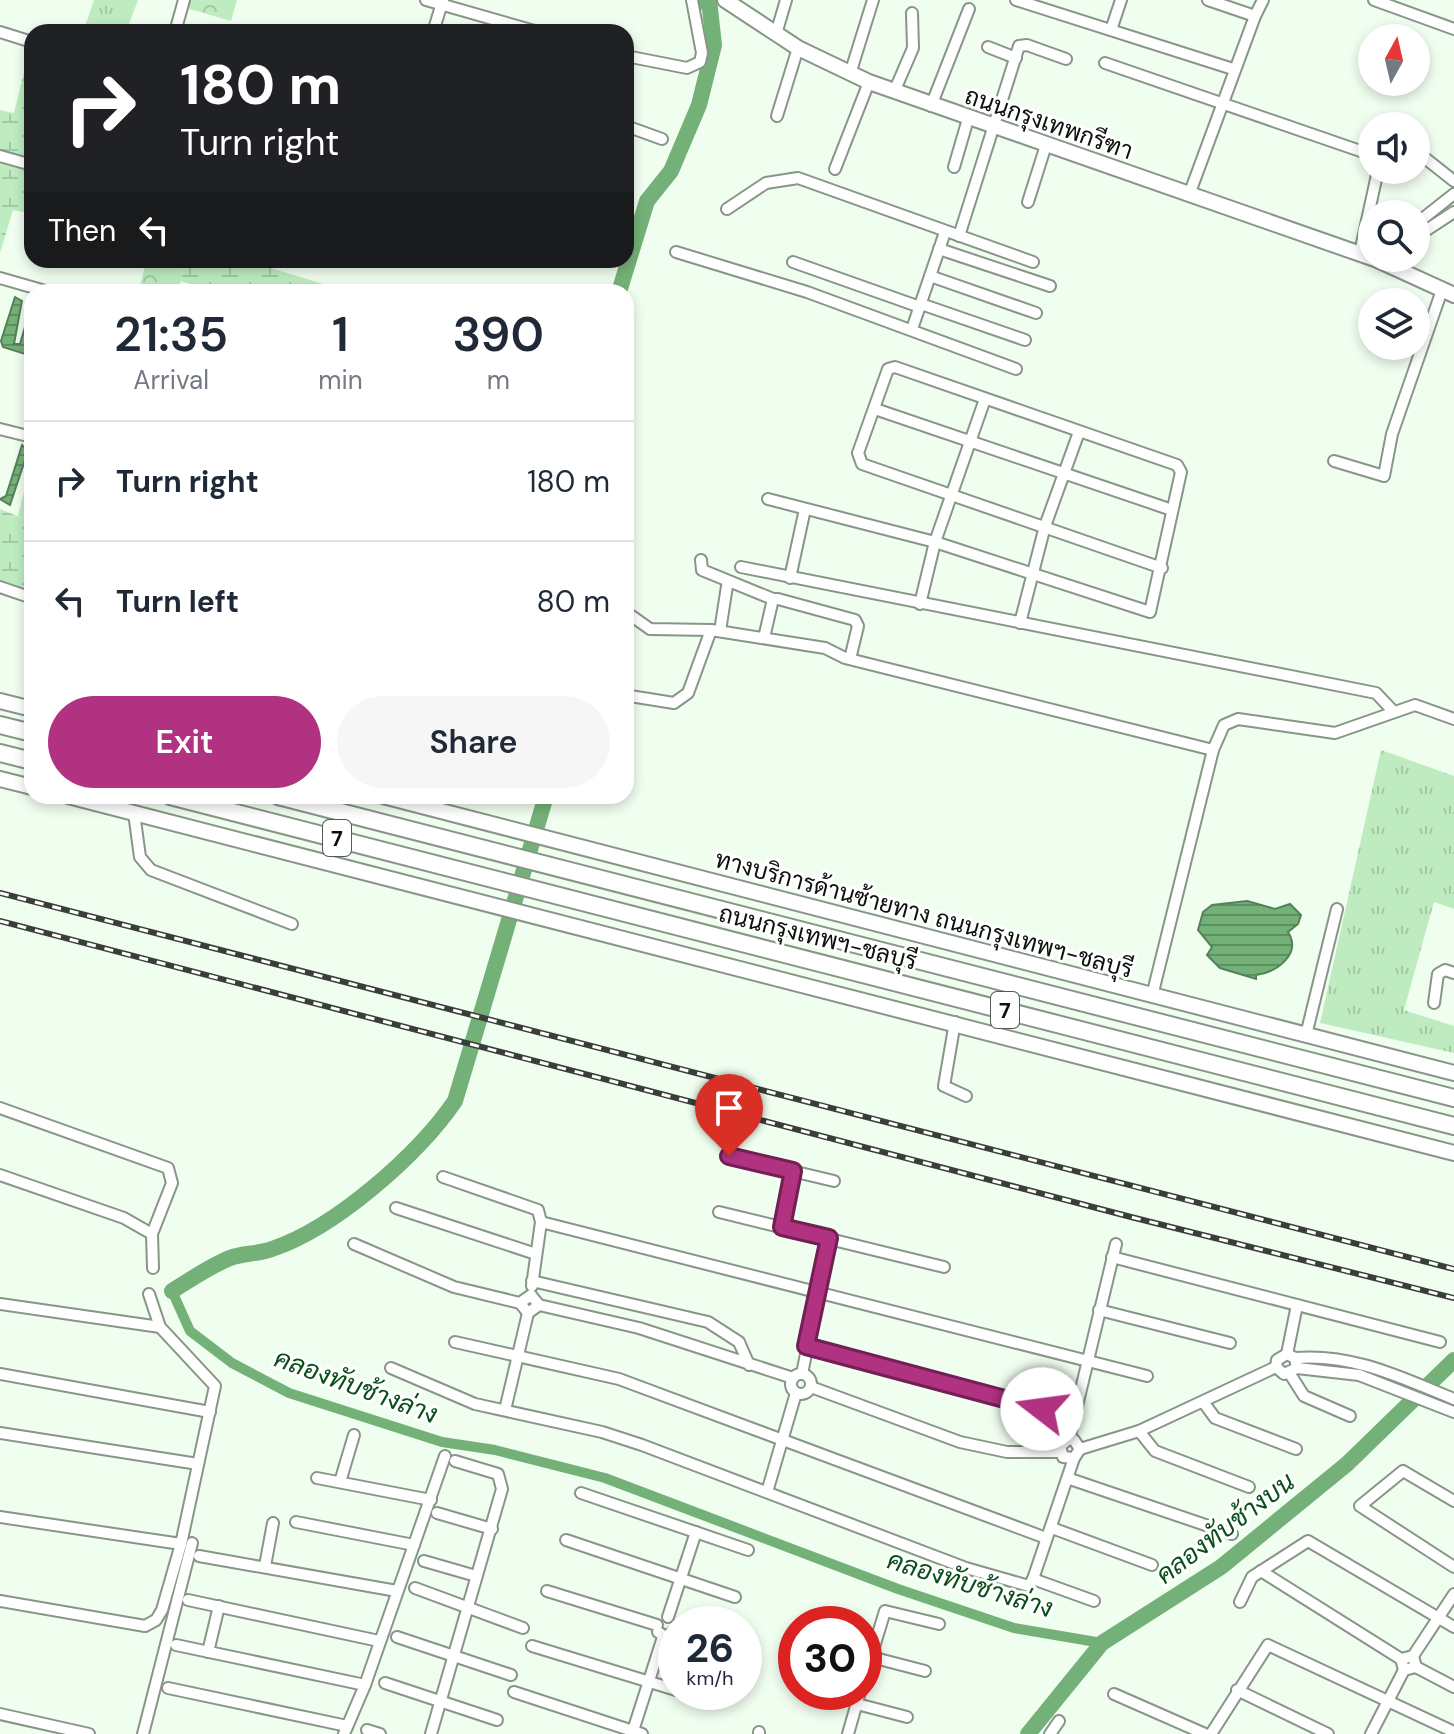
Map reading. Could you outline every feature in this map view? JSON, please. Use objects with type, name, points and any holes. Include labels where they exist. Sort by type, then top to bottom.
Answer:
[{"type":"highway","points":[[0,725],[24,731]]},
{"type":"highway","points":[[0,753],[24,759]]},
{"type":"highway","name":"ถนนกรุงเทพฯ-ชลบุรี","points":[[201,804],[1454,1126]]},
{"type":"highway","name":"ถนนกรุงเทพฯ-ชลบุรี","points":[[309,804],[1454,1098]]},
{"type":"main road","name":"ถนนกรุงเทพกรีฑา","points":[[725,0],[798,48],[894,92],[1323,242],[1358,249]]},
{"type":"main road","name":"ถนนกรุงเทพกรีฑา","points":[[1408,272],[1448,292]]},
{"type":"main road","points":[[0,701],[24,707]]},
{"type":"main road","points":[[0,779],[24,785]]},
{"type":"main road","points":[[99,804],[1454,1153]]},
{"type":"main road","name":"ทางบริการด้านซ้ายทาง ถนนกรุงเทพฯ-ชลบุรี","points":[[415,804],[1454,1073]]},
{"type":"street","points":[[177,24],[184,0]]},
{"type":"street","points":[[426,0],[512,24]]},
{"type":"street","points":[[634,58],[687,68],[700,62],[702,53],[692,0]]},
{"type":"street","points":[[776,34],[786,0]]},
{"type":"street","points":[[850,74],[873,0]]},
{"type":"street","points":[[1016,0],[1233,69]]},
{"type":"street","points":[[1111,30],[1121,0]]},
{"type":"street","points":[[1208,0],[1255,16]]},
{"type":"street","points":[[1189,195],[1233,69],[1263,0]]},
{"type":"street","points":[[1374,0],[1454,29]]},
{"type":"street","points":[[435,24],[442,2]]},
{"type":"street","points":[[931,106],[969,9]]},
{"type":"street","points":[[894,92],[913,48],[912,13]]},
{"type":"street","points":[[0,32],[24,40]]},
{"type":"street","points":[[959,236],[1022,44],[1066,59]]},
{"type":"street","points":[[988,47],[1016,58]]},
{"type":"street","points":[[777,116],[798,48]]},
{"type":"street","points":[[1105,63],[1358,150]]},
{"type":"street","points":[[835,169],[869,82]]},
{"type":"street","points":[[954,167],[968,119]]},
{"type":"street","points":[[634,129],[662,139]]},
{"type":"street","points":[[1028,202],[1046,145]]},
{"type":"street","points":[[0,156],[24,163]]},
{"type":"street","points":[[1430,162],[1454,181]]},
{"type":"street","points":[[727,209],[766,183],[798,178],[1033,262]]},
{"type":"street","points":[[1430,213],[1454,194]]},
{"type":"street","points":[[1430,229],[1453,215]]},
{"type":"street","points":[[912,329],[945,232]]},
{"type":"street","points":[[939,249],[1050,286]]},
{"type":"street","points":[[676,252],[807,292],[1016,369]]},
{"type":"street","points":[[793,262],[1025,340]]},
{"type":"street","points":[[930,276],[1036,313]]},
{"type":"street","points":[[0,278],[24,285]]},
{"type":"street","points":[[1334,461],[1384,476],[1392,434],[1448,292]]},
{"type":"street","points":[[768,499],[935,542],[1146,613],[1153,607],[1162,568],[1172,510],[1181,472],[1177,465],[891,366],[857,459],[1162,568]]},
{"type":"street","points":[[920,604],[935,542],[985,399]]},
{"type":"street","points":[[875,409],[1172,510]]},
{"type":"street","points":[[0,429],[24,435]]},
{"type":"street","points":[[1020,623],[1045,526],[1079,432]]},
{"type":"street","points":[[790,578],[805,509]]},
{"type":"street","points":[[701,560],[702,570],[773,599],[855,620],[858,626],[850,659]]},
{"type":"street","points":[[741,567],[1376,693],[1393,711]]},
{"type":"street","points":[[634,697],[674,703],[688,693],[716,630],[727,586]]},
{"type":"street","points":[[0,587],[24,595]]},
{"type":"street","points":[[764,638],[773,599]]},
{"type":"street","points":[[634,618],[650,629],[716,630],[825,648],[850,659],[1213,750]]},
{"type":"street","points":[[1152,996],[1218,732],[1238,719],[1335,733],[1393,711],[1423,706],[1454,719]]},
{"type":"street","points":[[134,813],[140,857],[151,870],[292,924]]},
{"type":"street","points":[[1306,1035],[1337,909]]},
{"type":"street","points":[[1434,1003],[1438,974],[1445,970],[1454,973]]},
{"type":"street","points":[[955,1022],[944,1086],[966,1096]]},
{"type":"street","points":[[0,1108],[168,1168],[172,1183],[152,1234],[153,1268]]},
{"type":"street","points":[[729,1156],[834,1181]]},
{"type":"street","points":[[782,1227],[793,1171]]},
{"type":"street","points":[[0,1175],[124,1218],[152,1234]]},
{"type":"street","points":[[443,1177],[538,1210],[541,1222],[531,1295]]},
{"type":"street","points":[[396,1208],[536,1254]]},
{"type":"street","points":[[719,1212],[944,1267]]},
{"type":"street","points":[[541,1222],[1147,1376]]},
{"type":"street","points":[[767,1492],[796,1393],[791,1385],[806,1346],[829,1238]]},
{"type":"street","points":[[354,1244],[454,1287],[520,1303],[528,1313]]},
{"type":"street","points":[[1069,1439],[1085,1360],[1116,1244]]},
{"type":"street","points":[[1112,1257],[1440,1342]]},
{"type":"street","points":[[532,1281],[708,1322],[739,1342],[749,1365]]},
{"type":"street","points":[[143,1734],[187,1544],[198,1464],[215,1393],[211,1379],[160,1327],[149,1294]]},
{"type":"street","points":[[520,1303],[524,1296],[537,1298],[539,1305],[535,1311],[528,1313]]},
{"type":"street","points":[[0,1304],[160,1327]]},
{"type":"street","points":[[539,1305],[639,1328],[749,1365],[808,1377],[811,1387]]},
{"type":"street","points":[[1297,1305],[1292,1363],[1304,1396],[1350,1416]]},
{"type":"street","points":[[1099,1310],[1230,1343]]},
{"type":"street","points":[[505,1410],[528,1313]]},
{"type":"street","points":[[455,1342],[619,1379],[783,1442],[1152,1565]]},
{"type":"street","points":[[806,1346],[1072,1417]]},
{"type":"street","points":[[1276,1367],[1277,1360],[1292,1363],[1335,1358],[1387,1378],[1406,1379],[1454,1399]]},
{"type":"street","points":[[1276,1367],[1284,1374],[1292,1363]]},
{"type":"street","points":[[391,1368],[453,1397],[625,1439],[966,1568],[1029,1586],[1077,1454],[1074,1440],[1063,1441],[1060,1452],[1063,1457],[1077,1454],[1204,1403],[1276,1367]]},
{"type":"street","points":[[0,1374],[210,1412]]},
{"type":"street","points":[[1387,1378],[1398,1389],[1454,1412]]},
{"type":"street","points":[[796,1393],[803,1394],[811,1387]]},
{"type":"street","points":[[811,1387],[960,1442],[1007,1452],[1060,1452]]},
{"type":"street","points":[[1204,1403],[1215,1418],[1296,1449]]},
{"type":"street","points":[[1139,1431],[1155,1451],[1249,1487]]},
{"type":"street","points":[[0,1433],[198,1464]]},
{"type":"street","points":[[340,1482],[354,1435]]},
{"type":"street","points":[[168,1688],[346,1730],[431,1500],[450,1459],[498,1474],[502,1489],[438,1700],[431,1734]]},
{"type":"street","points":[[1454,1501],[1403,1471],[1360,1506],[1454,1567]]},
{"type":"street","points":[[317,1478],[431,1500]]},
{"type":"street","points":[[1070,1479],[1232,1534]]},
{"type":"street","points":[[581,1493],[748,1550]]},
{"type":"street","points":[[437,1513],[492,1529]]},
{"type":"street","points":[[0,1517],[187,1544]]},
{"type":"street","points":[[296,1522],[414,1545]]},
{"type":"street","points":[[265,1566],[273,1523]]},
{"type":"street","points":[[678,1606],[696,1532]]},
{"type":"street","points":[[566,1540],[735,1597]]},
{"type":"street","points":[[1240,1602],[1252,1577],[1310,1541],[1454,1627]]},
{"type":"street","points":[[0,1601],[135,1625],[151,1624],[162,1610],[187,1544]]},
{"type":"street","points":[[199,1556],[397,1591]]},
{"type":"street","points":[[424,1561],[476,1576]]},
{"type":"street","points":[[1261,1571],[1402,1664],[1414,1662],[1454,1687]]},
{"type":"street","points":[[1033,1579],[1094,1601]]},
{"type":"street","points":[[415,1588],[523,1628]]},
{"type":"street","points":[[547,1591],[657,1625]]},
{"type":"street","points":[[1414,1662],[1454,1594]]},
{"type":"street","points":[[188,1600],[379,1641]]},
{"type":"street","points":[[208,1652],[219,1606]]},
{"type":"street","points":[[882,1625],[887,1610],[939,1624]]},
{"type":"street","points":[[397,1637],[511,1675]]},
{"type":"street","points":[[176,1645],[365,1685]]},
{"type":"street","points":[[1114,1694],[1208,1734],[1268,1645],[1386,1703],[1454,1732]]},
{"type":"street","points":[[532,1646],[658,1684]]},
{"type":"street","points":[[514,1692],[635,1733],[658,1651]]},
{"type":"street","points":[[882,1660],[925,1671]]},
{"type":"street","points":[[1371,1734],[1402,1664]]},
{"type":"street","points":[[385,1683],[497,1720]]},
{"type":"street","points":[[1237,1690],[1328,1734]]},
{"type":"street","points":[[848,1734],[855,1710]]},
{"type":"street","points":[[880,1710],[907,1717]]},
{"type":"street","points":[[0,1714],[89,1734]]},
{"type":"street","points":[[1050,1734],[1059,1721]]},
{"type":"street","points":[[367,1730],[380,1734]]},
{"type":"green space","points":[[94,0],[138,0],[129,24],[86,24]]},
{"type":"green space","points":[[188,0],[237,0],[231,21],[186,8]]},
{"type":"green space","points":[[24,72],[24,159],[0,152],[0,110],[14,113]]},
{"type":"green space","points":[[0,160],[24,167],[24,212],[13,210],[0,253]]},
{"type":"green space","points":[[144,268],[184,268],[180,284],[141,284]]},
{"type":"green space","points":[[184,268],[270,268],[324,284],[190,284],[181,281]]},
{"type":"green space","points":[[24,492],[24,519],[18,516]]},
{"type":"green space","points":[[0,509],[24,519],[24,592],[0,584]]},
{"type":"green space","points":[[1381,750],[1454,776],[1454,909],[1434,902],[1404,1010],[1454,1026],[1454,1053],[1320,1023]]},
{"type":"shaded area","points":[[15,297],[22,301],[14,344],[20,344],[24,330],[24,354],[3,347],[1,341]]},
{"type":"shaded area","points":[[22,445],[24,463],[10,505],[0,499],[6,496]]},
{"type":"shaded area","points":[[1247,901],[1275,909],[1290,904],[1301,915],[1298,924],[1288,932],[1292,940],[1290,954],[1279,966],[1256,975],[1256,979],[1220,968],[1207,955],[1212,947],[1198,930],[1203,912],[1212,905]]},
{"type":"waterway","name":"คลองทับช้างล่าง","points":[[634,243],[647,201],[671,171],[699,105],[714,45],[709,0]]},
{"type":"waterway","points":[[699,3],[709,7]]},
{"type":"waterway","name":"คลองทับช้างล่าง","points":[[621,284],[626,268]]},
{"type":"waterway","name":"คลองทับช้างล่าง","points":[[172,1291],[223,1261],[272,1249],[322,1225],[397,1166],[439,1122],[455,1101],[544,804]]},
{"type":"waterway","name":"คลองทับช้างล่าง","points":[[172,1291],[190,1331],[232,1363],[289,1393],[442,1442],[495,1450],[605,1478],[898,1589],[1014,1628],[1102,1643]]},
{"type":"waterway","name":"คลองทับช้างบน","points":[[1028,1734],[1102,1643],[1221,1567],[1347,1464],[1454,1360]]},
{"type":"railway","points":[[0,893],[1454,1269]]},
{"type":"railway","points":[[0,921],[1131,1217],[1454,1298]]},
{"type":"route","points":[[729,1156],[793,1171],[782,1227],[829,1238],[806,1346],[1042,1409]]}]
